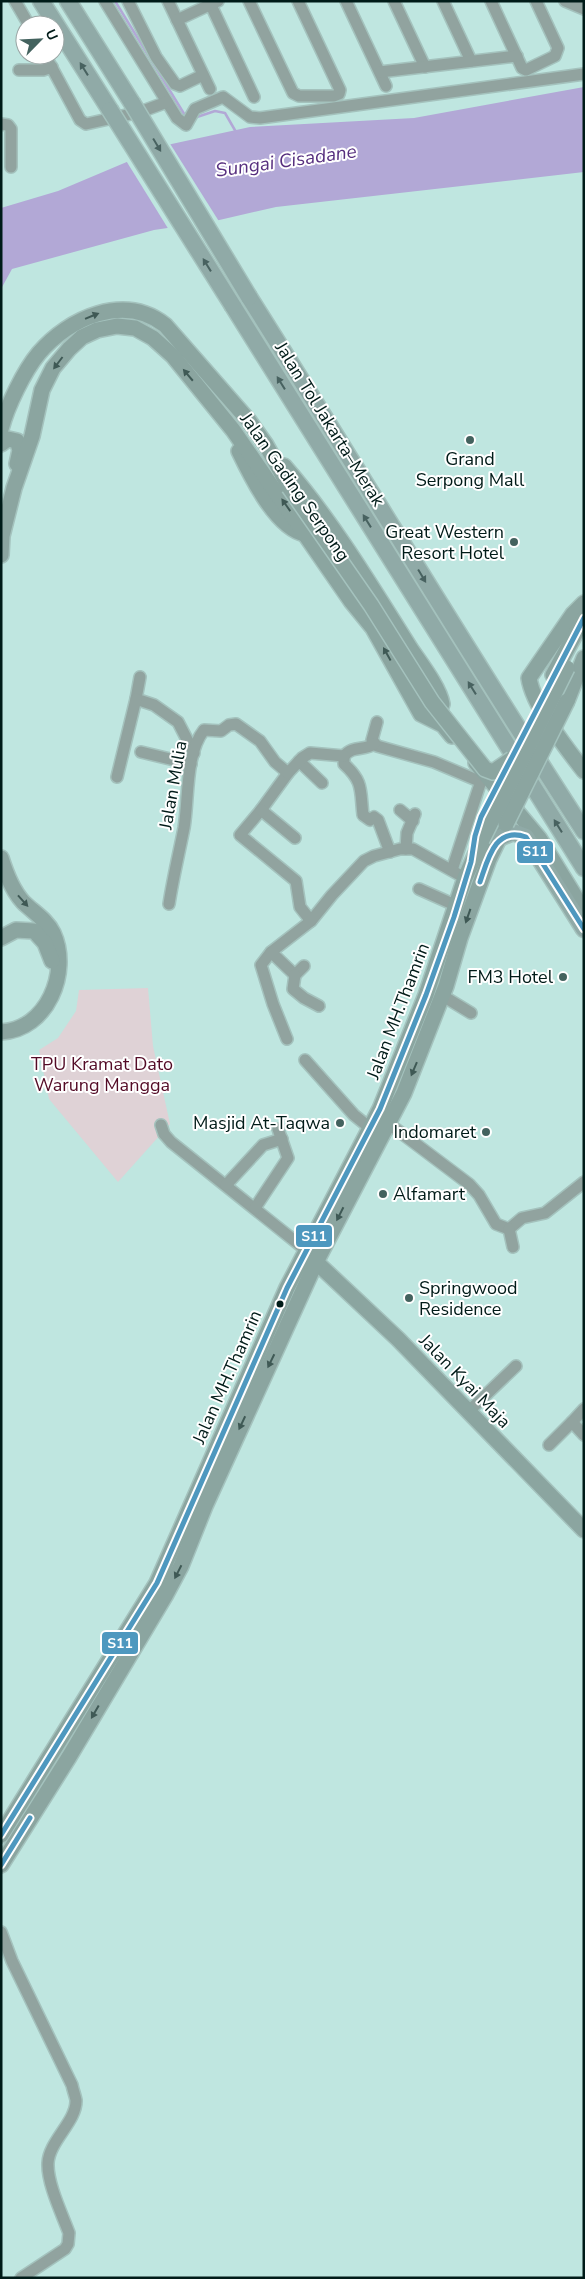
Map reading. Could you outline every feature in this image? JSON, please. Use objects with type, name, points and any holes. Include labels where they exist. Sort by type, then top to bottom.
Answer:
[{"type":"highway","name":"Jalan Tol Jakarta–Merak","points":[[41,1],[584,868]]},
{"type":"highway","name":"Jalan Tol Jakarta–Merak","points":[[68,1],[249,296],[332,427],[446,617],[584,831]]},
{"type":"highway","points":[[503,831],[513,832],[526,837],[584,929]]},
{"type":"main road","name":"Jalan Gading Serpong","points":[[1,429],[10,405],[38,354],[54,339],[85,319],[118,309],[134,310],[155,318],[174,334],[225,392],[266,445],[289,487],[371,606],[432,702],[486,769],[493,772],[512,759]]},
{"type":"main road","name":"Jalan Gading Serpong","points":[[1,555],[2,536],[14,488],[26,454],[42,390],[53,368],[82,337],[97,330],[117,326],[135,328],[153,338],[172,356],[233,430],[351,601],[373,628],[421,714],[443,725],[518,812],[539,838],[584,911]]},
{"type":"main road","points":[[10,405],[11,424],[16,431],[28,426],[39,408]]},
{"type":"main road","points":[[1,444],[4,440],[11,438],[17,441],[19,445],[14,488]]},
{"type":"main road","points":[[266,445],[303,488],[376,594],[425,671],[442,704],[440,709],[427,714],[410,696]]},
{"type":"main road","points":[[583,770],[556,733],[531,690],[529,678],[573,614],[584,603]]},
{"type":"main road","points":[[1,1865],[69,1756],[181,1566],[256,1375],[316,1262],[359,1163],[388,1123],[422,1050],[442,996],[465,877],[480,842],[569,670],[584,624]]},
{"type":"main road","points":[[465,877],[480,860],[481,817],[512,759],[569,670],[584,657]]},
{"type":"main road","points":[[465,877],[503,831],[567,700],[569,670]]},
{"type":"main road","points":[[567,700],[584,697]]},
{"type":"main road","points":[[1,858],[12,888],[53,933],[59,965],[52,995],[39,1016],[16,1029],[1,1032]]},
{"type":"main road","name":"Jalan MH.Thamrin","points":[[1,1835],[157,1583],[256,1375],[306,1250],[359,1163],[370,1128],[426,995],[465,877]]},
{"type":"main road","points":[[1,938],[16,930],[34,931],[45,943],[57,978]]},
{"type":"main road","name":"Jalan Kyai Maja","points":[[316,1262],[398,1339],[468,1412],[581,1522]]},
{"type":"street","points":[[15,1],[23,15]]},
{"type":"street","points":[[105,1],[167,102],[181,122],[186,125],[195,109],[223,97],[250,116],[260,118],[584,74]]},
{"type":"street","points":[[128,1],[156,57],[175,84],[180,86],[203,75]]},
{"type":"street","points":[[168,1],[210,89]]},
{"type":"street","points":[[250,1],[293,93],[298,96],[334,96],[339,94],[340,90],[298,1]]},
{"type":"street","points":[[346,1],[386,86]]},
{"type":"street","points":[[394,1],[424,67]]},
{"type":"street","points":[[443,1],[471,61]]},
{"type":"street","points":[[491,1],[522,68],[526,70],[555,56],[558,48],[536,1]]},
{"type":"street","points":[[565,1],[584,9]]},
{"type":"street","points":[[177,20],[213,2],[254,97]]},
{"type":"street","points":[[380,72],[517,56]]},
{"type":"street","points":[[19,70],[43,70],[52,67],[80,120],[86,124],[140,112],[167,102]]},
{"type":"street","points":[[1,124],[8,125],[11,129],[12,167]]},
{"type":"street","points":[[116,778],[140,677]]},
{"type":"street","points":[[136,699],[154,705],[178,722],[193,759],[141,752]]},
{"type":"street","points":[[374,744],[372,740],[376,722]]},
{"type":"street","name":"Jalan Mulia","points":[[169,904],[184,826],[186,792],[193,759],[200,735],[204,730],[221,731],[229,725],[236,724],[260,741],[275,762],[288,773]]},
{"type":"street","points":[[374,744],[368,748],[349,750],[344,756],[344,764],[357,776],[362,790],[363,815],[370,820],[374,817],[378,820],[390,852]]},
{"type":"street","points":[[287,1039],[273,1004],[261,964],[271,952],[311,921],[364,861],[390,852],[406,849],[413,850],[436,864],[465,877],[479,781],[434,762],[374,744]]},
{"type":"street","points":[[311,921],[300,907],[296,881],[240,835],[262,810],[288,773],[299,761],[313,752],[344,756]]},
{"type":"street","points":[[299,761],[322,783]]},
{"type":"street","points":[[262,810],[296,838]]},
{"type":"street","points":[[400,810],[414,818],[407,833],[406,849]]},
{"type":"street","points":[[420,888],[455,912]]},
{"type":"street","points":[[271,952],[295,975]]},
{"type":"street","points":[[304,966],[295,975],[293,988],[304,998],[319,1006]]},
{"type":"street","points":[[442,996],[471,1013]]},
{"type":"street","points":[[305,1060],[354,1115],[370,1128]]},
{"type":"street","points":[[388,1123],[469,1184],[479,1195],[496,1224],[509,1229]]},
{"type":"street","points":[[161,1125],[164,1134],[171,1142],[306,1250]]},
{"type":"street","points":[[226,1185],[263,1145],[280,1134],[288,1158],[255,1208]]},
{"type":"street","points":[[509,1229],[522,1218],[545,1213],[584,1182]]},
{"type":"street","points":[[509,1229],[513,1246]]},
{"type":"street","points":[[468,1412],[516,1366]]},
{"type":"street","points":[[549,1445],[584,1409]]},
{"type":"street","points":[[572,1422],[584,1435]]},
{"type":"street","points":[[1,1932],[12,1961],[72,2085],[76,2100],[74,2110],[50,2151],[48,2162],[49,2173],[69,2234],[68,2244],[65,2249],[21,2278]]},
{"type":"green space","name":"TPU Kramat Dato Warung Mangga","points":[[148,988],[153,1046],[170,1124],[118,1182],[49,1099],[39,1050],[58,1038],[76,1011],[79,990]]},
{"type":"water","name":"Sungai Cisadane","points":[[584,87],[584,172],[276,207],[215,221],[154,230],[12,269],[1,289],[1,208],[58,191],[167,145],[250,127],[414,118]]},
{"type":"pier","points":[[169,142],[220,223],[169,230],[125,159]]},
{"type":"waterway","points":[[115,1],[186,117]]},
{"type":"waterway","points":[[194,118],[215,111],[225,113],[236,132]]},
{"type":"transit line","name":"S11","points":[[1,1835],[157,1583],[287,1288],[380,1109],[426,995],[454,917],[471,862],[475,836],[481,817],[584,618]]},
{"type":"transit line","name":"S11","points":[[480,882],[490,855],[500,840],[507,836],[515,835],[526,837],[584,929]]},
{"type":"transit line","name":"S11","points":[[1,1865],[30,1818]]},
{"type":"place","name":"Grand Serpong Mall","points":[[470,440]]},
{"type":"place","name":"Great Western Resort Hotel","points":[[514,542]]},
{"type":"place","name":"FM3 Hotel","points":[[563,977]]},
{"type":"place","name":"Masjid At-Taqwa","points":[[340,1123]]},
{"type":"place","name":"Indomaret","points":[[486,1132]]},
{"type":"place","name":"Alfamart","points":[[383,1194]]},
{"type":"place","name":"Springwood Residence","points":[[409,1298]]}]
